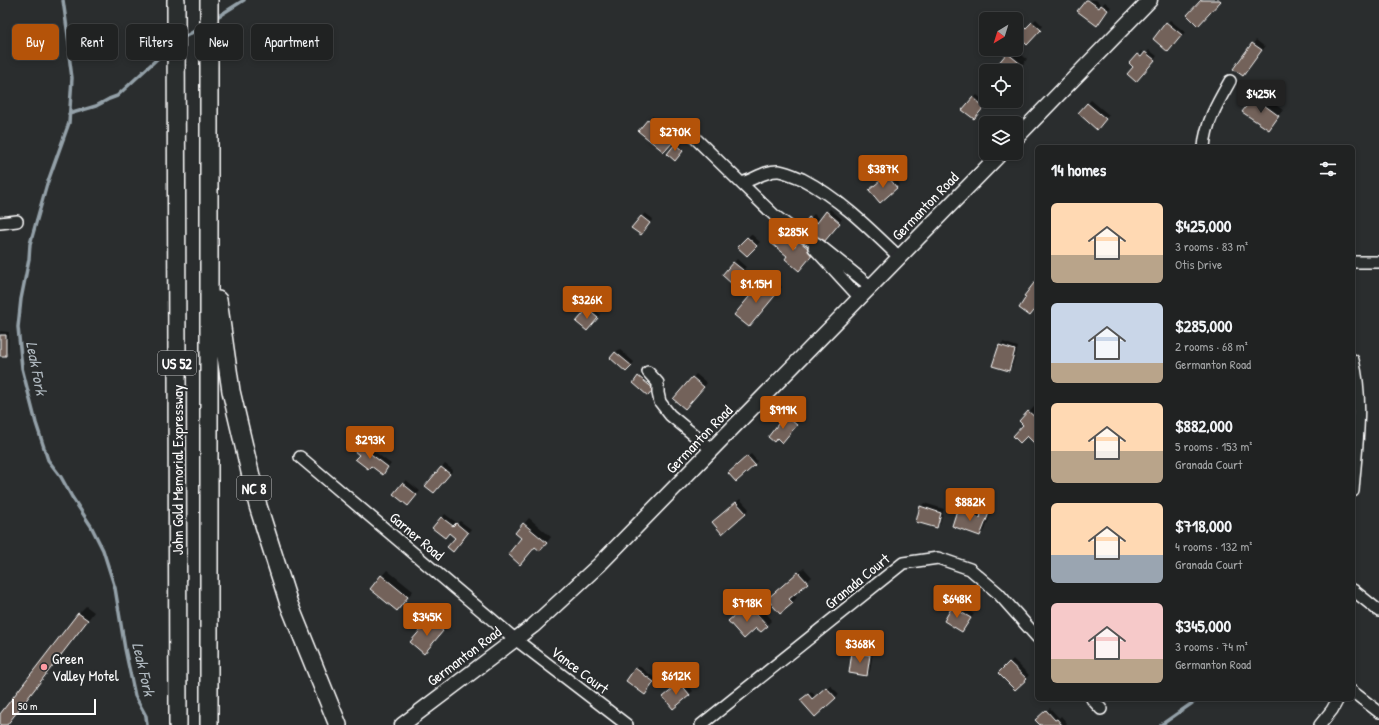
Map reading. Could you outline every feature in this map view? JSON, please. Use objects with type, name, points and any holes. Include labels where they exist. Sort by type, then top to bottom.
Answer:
[{"type":"highway","name":"John Gold Memorial Expressway","points":[[176,0],[178,725]]},
{"type":"highway","name":"US 52","points":[[209,0],[209,725]]},
{"type":"highway","name":"NC 8","points":[[209,240],[231,391],[258,506],[289,604],[338,725]]},
{"type":"main road","points":[[1023,131],[1150,0]]},
{"type":"main road","name":"Germanton Road","points":[[402,725],[533,626],[599,565],[994,160]]},
{"type":"street","points":[[1204,145],[1209,123],[1215,107],[1230,82]]},
{"type":"street","points":[[695,138],[774,215],[798,233],[819,245],[870,286]]},
{"type":"street","points":[[741,183],[749,181],[765,173],[778,171],[793,175],[829,195],[857,218],[899,257]]},
{"type":"street","points":[[0,223],[17,221]]},
{"type":"street","points":[[798,233],[860,298]]},
{"type":"street","points":[[1355,262],[1379,262]]},
{"type":"street","points":[[1355,371],[1358,388],[1355,458]]},
{"type":"street","points":[[648,372],[658,383],[660,402],[670,415],[712,450]]},
{"type":"street","name":"Garner Road","points":[[300,457],[515,639]]},
{"type":"street","name":"Granada Court","points":[[701,725],[903,563],[938,558],[970,569],[998,593],[1035,635]]},
{"type":"street","points":[[1355,592],[1379,611]]},
{"type":"street","name":"Vance Court","points":[[515,639],[627,725]]},
{"type":"street","points":[[1355,694],[1379,712]]},
{"type":"street","points":[[1094,701],[1101,709]]},
{"type":"street","points":[[1320,725],[1337,701]]},
{"type":"building","points":[[1086,0],[1099,8],[1101,5],[1108,10],[1097,26],[1077,11]]},
{"type":"building","points":[[1201,0],[1221,1],[1198,26],[1187,15]]},
{"type":"building","points":[[1032,22],[1041,30],[1027,45],[1023,41],[1023,31]]},
{"type":"building","points":[[1166,22],[1182,35],[1168,52],[1153,39]]},
{"type":"building","points":[[1252,43],[1262,50],[1243,76],[1233,69]]},
{"type":"building","points":[[1145,52],[1155,60],[1136,82],[1127,74],[1133,67],[1129,63],[1137,54],[1141,57]]},
{"type":"building","points":[[1004,56],[1011,56],[1021,64],[998,64]]},
{"type":"building","points":[[973,97],[979,102],[979,108],[983,108],[974,119],[962,110]]},
{"type":"building","points":[[1253,97],[1279,116],[1269,130],[1242,112]]},
{"type":"building","points":[[1087,103],[1106,119],[1097,130],[1078,113]]},
{"type":"building","points":[[648,119],[674,141],[664,152],[638,131]]},
{"type":"building","points":[[675,144],[683,151],[675,161],[667,154]]},
{"type":"building","points":[[887,175],[897,188],[880,203],[869,190]]},
{"type":"building","points":[[826,211],[840,223],[824,242],[803,225],[809,217],[817,223]]},
{"type":"building","points":[[641,216],[650,223],[641,235],[631,228]]},
{"type":"building","points":[[779,234],[794,247],[799,241],[814,253],[799,271],[785,259],[787,256],[771,243]]},
{"type":"building","points":[[747,237],[757,246],[747,256],[737,247]]},
{"type":"building","points":[[733,262],[743,270],[732,284],[722,275]]},
{"type":"building","points":[[763,280],[778,292],[749,327],[734,315]]},
{"type":"building","points":[[1035,282],[1035,310],[1030,316],[1019,308],[1026,297],[1024,296]]},
{"type":"building","points":[[587,309],[598,318],[587,331],[576,322]]},
{"type":"building","points":[[0,335],[6,335],[6,356],[0,356]]},
{"type":"building","points":[[999,345],[1015,350],[1009,371],[992,366]]},
{"type":"building","points":[[615,352],[632,366],[626,372],[610,358]]},
{"type":"building","points":[[638,376],[654,389],[648,396],[633,383]]},
{"type":"building","points":[[692,377],[704,387],[685,409],[673,399]]},
{"type":"building","points":[[1028,411],[1035,417],[1035,444],[1027,436],[1020,443],[1013,436],[1023,425],[1019,421]]},
{"type":"building","points":[[785,415],[797,425],[782,443],[777,438],[774,442],[768,437]]},
{"type":"building","points":[[359,445],[388,467],[383,475],[371,466],[368,469],[355,459],[359,455],[354,451]]},
{"type":"building","points":[[747,456],[755,465],[736,482],[728,473]]},
{"type":"building","points":[[441,467],[450,474],[434,493],[425,486]]},
{"type":"building","points":[[402,483],[417,495],[408,506],[393,494]]},
{"type":"building","points":[[736,502],[746,513],[722,534],[712,522]]},
{"type":"building","points":[[920,506],[941,513],[937,528],[916,522]]},
{"type":"building","points":[[957,510],[980,518],[982,510],[989,513],[980,536],[952,526]]},
{"type":"building","points":[[441,517],[453,526],[456,523],[468,533],[453,552],[447,547],[455,538],[449,533],[445,538],[432,528]]},
{"type":"building","points":[[523,523],[547,543],[540,551],[535,547],[520,565],[508,554],[521,538],[515,533]]},
{"type":"building","points":[[798,572],[808,583],[789,599],[793,603],[780,614],[767,599]]},
{"type":"building","points":[[381,575],[408,597],[397,611],[370,589]]},
{"type":"building","points":[[952,607],[971,618],[962,632],[944,621]]},
{"type":"building","points":[[743,608],[746,612],[751,608],[768,626],[761,632],[756,628],[744,639],[728,621]]},
{"type":"building","name":"Green Valley Motel","points":[[78,613],[88,620],[7,725],[0,725],[0,714]]},
{"type":"building","points":[[430,619],[443,631],[424,654],[410,642]]},
{"type":"building","points":[[852,652],[870,655],[867,676],[849,673]]},
{"type":"building","points":[[1009,662],[1027,679],[1015,690],[998,673]]},
{"type":"building","points":[[635,668],[654,682],[645,695],[626,681]]},
{"type":"building","points":[[680,683],[690,695],[673,709],[663,697]]},
{"type":"building","points":[[826,687],[836,698],[815,717],[800,700],[808,694],[812,699]]},
{"type":"building","points":[[1046,710],[1062,725],[1040,725],[1035,720]]},
{"type":"waterway","name":"Leak Fork","points":[[63,0],[70,50],[69,55],[72,78],[69,123],[47,184],[30,244],[18,327],[22,368],[36,423],[48,460],[61,477],[91,526],[103,550],[115,588],[125,649],[135,696],[146,716],[147,725]]},
{"type":"waterway","points":[[214,19],[244,0]]},
{"type":"waterway","points":[[187,35],[195,31]]},
{"type":"waterway","points":[[69,114],[96,106],[117,96],[156,60]]},
{"type":"waterway","points":[[1161,725],[1195,701]]},
{"type":"place","name":"Green Valley Motel","points":[[44,667]]}]
